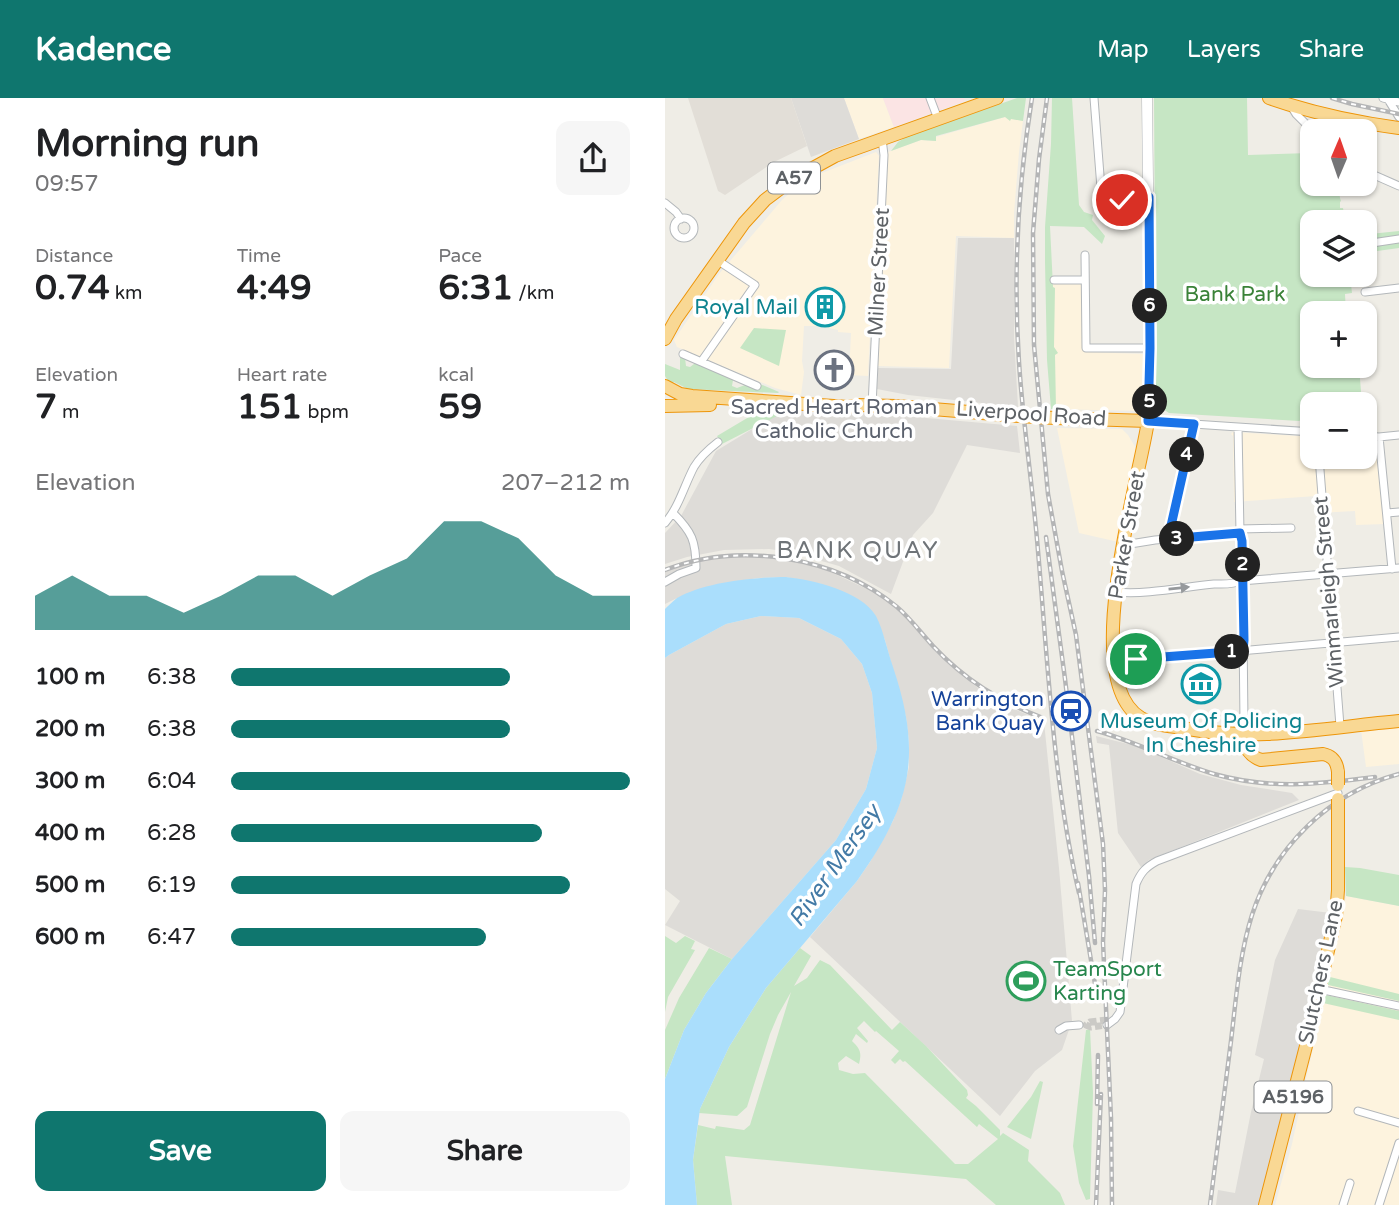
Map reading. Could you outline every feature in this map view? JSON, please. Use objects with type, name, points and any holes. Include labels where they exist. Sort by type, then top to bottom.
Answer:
[{"type":"highway","name":"A57","points":[[665,339],[717,260],[752,214],[771,195],[793,179],[826,160],[997,98]]},
{"type":"highway","points":[[1269,98],[1342,119]]},
{"type":"highway","points":[[1377,124],[1399,128]]},
{"type":"highway","points":[[1377,131],[1399,136]]},
{"type":"highway","name":"A57","points":[[665,328],[676,319]]},
{"type":"highway","points":[[665,386],[685,396],[762,400]]},
{"type":"highway","points":[[665,406],[762,400]]},
{"type":"highway","name":"Liverpool Road","points":[[762,400],[848,407],[873,406],[1148,421]]},
{"type":"highway","name":"Liverpool Road","points":[[848,407],[873,412],[913,408]]},
{"type":"highway","points":[[1110,420],[1131,428],[1138,437],[1142,455]]},
{"type":"highway","name":"Parker Street","points":[[1148,421],[1115,592],[1112,632],[1117,680],[1127,705],[1147,721],[1197,731],[1246,730]]},
{"type":"highway","points":[[1338,787],[1335,761],[1327,755],[1270,759],[1256,747],[1246,730],[1399,722]]},
{"type":"highway","name":"Slutchers Lane","points":[[1265,1205],[1337,909],[1338,787]]},
{"type":"street","points":[[930,98],[938,119]]},
{"type":"street","points":[[1094,98],[1103,214]]},
{"type":"street","points":[[1147,98],[1150,348],[1148,421],[1300,431]]},
{"type":"street","points":[[1386,99],[1399,102]]},
{"type":"street","points":[[1386,99],[1399,117]]},
{"type":"street","points":[[1291,106],[1301,119]]},
{"type":"street","name":"Milner Street","points":[[873,406],[885,153],[882,138]]},
{"type":"street","points":[[1377,177],[1399,186]]},
{"type":"street","points":[[1102,201],[1149,197]]},
{"type":"street","points":[[665,202],[681,219]]},
{"type":"street","points":[[1377,242],[1399,239]]},
{"type":"street","points":[[1085,255],[1086,348],[1150,348]]},
{"type":"street","points":[[701,362],[755,285],[717,260]]},
{"type":"street","points":[[1054,280],[1085,280]]},
{"type":"street","points":[[1369,290],[1399,288]]},
{"type":"street","points":[[683,354],[690,361],[701,362],[757,386]]},
{"type":"street","points":[[734,387],[738,378]]},
{"type":"street","points":[[1168,539],[1194,424]]},
{"type":"street","points":[[1238,427],[1246,730]]},
{"type":"street","points":[[1115,592],[1133,593],[1395,569],[1391,554],[1379,437],[1399,435]]},
{"type":"street","points":[[665,523],[673,513],[695,466],[718,442]]},
{"type":"street","name":"Winmarleigh Street","points":[[1320,469],[1341,726]]},
{"type":"street","points":[[1387,513],[1399,512]]},
{"type":"street","points":[[665,582],[697,568],[692,537],[688,528],[673,513]]},
{"type":"street","points":[[1123,545],[1290,528]]},
{"type":"street","points":[[1136,659],[1399,636]]},
{"type":"street","points":[[1108,1022],[1115,1019],[1120,1012],[1136,884],[1141,872],[1157,861],[1338,787]]},
{"type":"street","points":[[1319,989],[1399,1006]]},
{"type":"street","points":[[1059,1030],[1066,1026],[1079,1025]]},
{"type":"street","points":[[1358,1111],[1399,1124]]},
{"type":"street","points":[[1379,1205],[1399,1143]]},
{"type":"street","points":[[1343,1205],[1350,1183]]},
{"type":"shaded area","points":[[688,98],[791,98],[807,146],[774,162],[725,195],[718,191]]},
{"type":"shaded area","points":[[791,98],[844,98],[859,139],[811,157]]},
{"type":"shaded area","points":[[844,98],[883,98],[894,127],[859,139]]},
{"type":"shaded area","points":[[883,98],[964,98],[965,101],[894,127]]},
{"type":"shaded area","points":[[1005,117],[1023,121],[1014,238],[956,236],[949,368],[878,366],[888,152],[921,140],[936,141],[936,137]]},
{"type":"shaded area","points":[[876,152],[879,156],[868,376],[849,375],[851,333],[820,326],[804,326],[801,395],[775,388],[677,347],[674,340],[719,274],[782,200],[804,180]]},
{"type":"shaded area","points":[[958,238],[1014,238],[1014,337],[1018,407],[877,389],[878,368],[951,369]]},
{"type":"shaded area","points":[[1050,282],[1087,282],[1086,352],[1143,354],[1145,364],[1142,402],[1136,411],[1054,409]]},
{"type":"shaded area","points":[[790,406],[1017,426],[1020,453],[967,445],[933,513],[913,535],[891,594],[839,566],[769,549],[724,550],[665,564],[665,533],[681,516],[716,451]]},
{"type":"shaded area","points":[[1057,428],[1122,429],[1137,450],[1123,543],[1079,533]]},
{"type":"shaded area","points":[[1231,434],[1300,436],[1300,469],[1377,469],[1377,440],[1385,524],[1356,525],[1355,511],[1318,513],[1316,496],[1234,502]]},
{"type":"shaded area","points":[[746,556],[786,560],[824,569],[878,594],[900,612],[936,652],[978,688],[1001,703],[1044,722],[1072,1021],[1062,1050],[1035,1071],[1000,1116],[810,937],[857,881],[893,821],[909,767],[906,717],[885,640],[875,616],[821,584],[786,577],[758,578],[704,588],[665,604],[665,572],[705,560]]},
{"type":"shaded area","points":[[761,616],[799,618],[841,639],[862,664],[872,693],[877,748],[866,789],[836,840],[732,959],[665,925],[680,901],[665,889],[665,658],[726,624]]},
{"type":"shaded area","points":[[1399,727],[1399,764],[1366,767],[1361,730]]},
{"type":"shaded area","points":[[1096,736],[1136,746],[1200,774],[1241,785],[1292,793],[1299,800],[1149,860],[1141,867],[1118,833],[1109,745],[1097,743]]},
{"type":"shaded area","points":[[1346,896],[1399,906],[1399,1205],[1275,1205],[1292,1144]]},
{"type":"shaded area","points":[[1298,909],[1331,913],[1262,1205],[1216,1205],[1218,1190],[1235,1193],[1264,1059],[1255,1055],[1275,960]]},
{"type":"green space","points":[[1017,98],[1026,98],[1023,121],[1010,121],[1005,117],[936,136],[936,141],[921,140],[891,151],[906,137]]},
{"type":"green space","points":[[1052,98],[1072,98],[1079,205],[1084,212],[1093,215],[1092,220],[1105,236],[1102,244],[1084,227],[1050,226],[1055,288],[1054,347],[1058,353],[1055,355],[1056,409],[1051,409],[1047,360],[1045,262]]},
{"type":"green space","name":"Bank Park","points":[[1154,98],[1247,98],[1248,155],[1300,153],[1300,196],[1340,196],[1340,208],[1343,208],[1300,210],[1300,287],[1351,287],[1352,293],[1345,294],[1345,301],[1300,301],[1300,378],[1360,378],[1361,392],[1300,392],[1299,421],[1169,413],[1160,407],[1156,396]]},
{"type":"green space","name":"Bank Park","points":[[1399,231],[1399,248],[1377,251],[1377,233]]},
{"type":"green space","points":[[754,328],[786,330],[779,366],[740,348]]},
{"type":"green space","points":[[680,356],[685,358],[686,366],[698,364],[733,380],[732,386],[737,388],[745,385],[756,389],[760,384],[779,392],[688,389],[674,382],[670,384],[665,376],[665,364],[680,370]]},
{"type":"green space","points":[[759,411],[777,411],[777,416],[722,444],[717,436]]},
{"type":"green space","points":[[1345,867],[1399,875],[1399,906],[1346,896]]},
{"type":"green space","points":[[665,936],[676,943],[685,936],[695,941],[691,949],[695,950],[668,997],[665,1012]]},
{"type":"green space","points":[[709,948],[732,959],[706,993],[684,1030],[665,1079],[665,1030],[679,998]]},
{"type":"green space","points":[[800,948],[811,956],[794,986],[807,978],[820,960],[830,965],[892,1030],[900,1022],[926,1046],[967,1090],[966,1098],[1000,1130],[1000,1136],[1003,1133],[1029,1150],[1028,1161],[1060,1193],[1065,1205],[996,1205],[966,1179],[725,1156],[732,1205],[697,1205],[693,1160],[698,1125],[715,1129],[716,1126],[744,1130],[750,1125],[791,992],[770,1034],[747,1107],[737,1116],[699,1113],[729,1047],[766,988]],"holes":[[[864,1021],[899,1051],[891,1060],[895,1064],[900,1059],[905,1061],[977,1127],[979,1124],[998,1139],[968,1164],[955,1164],[865,1073],[853,1074],[839,1070],[838,1063],[846,1056],[859,1064],[860,1051],[852,1041],[856,1034],[867,1043],[868,1041],[857,1028]]]},
{"type":"green space","points":[[1326,976],[1399,994],[1399,1001],[1328,985]]},
{"type":"green space","points":[[1326,995],[1399,1011],[1399,1020],[1323,1003]]},
{"type":"green space","points":[[1090,1029],[1093,1093],[1090,1199],[1086,1200],[1079,1183],[1073,1146],[1086,1030]]},
{"type":"green space","points":[[1040,1081],[1043,1082],[1031,1139],[1007,1127]]},
{"type":"water","name":"River Mersey","points":[[786,577],[822,584],[848,593],[869,607],[876,616],[908,727],[907,779],[890,828],[875,854],[857,881],[766,988],[729,1047],[700,1109],[693,1160],[697,1205],[665,1205],[665,1079],[684,1030],[706,993],[732,959],[836,840],[866,789],[877,748],[872,693],[862,664],[841,639],[799,618],[761,616],[726,624],[665,658],[665,609],[677,598],[701,588],[730,582]]},
{"type":"tunnel","points":[[1107,1020],[1086,1025],[1107,1025]]},
{"type":"railway","points":[[1032,98],[1018,230],[1019,362],[1057,766],[1079,893]]},
{"type":"railway","points":[[1047,98],[1033,233],[1034,345],[1048,494],[1076,635],[1103,844],[1103,942],[1112,1205]]},
{"type":"railway","points":[[1332,98],[1399,114]]},
{"type":"railway","points":[[1046,537],[1095,943]]},
{"type":"railway","points":[[665,570],[724,556],[755,556],[785,558],[816,565],[845,576],[897,607],[945,658],[970,679],[997,697],[1043,718]]},
{"type":"railway","points":[[1097,731],[1199,769],[1235,779],[1295,784],[1375,777]]},
{"type":"railway","points":[[1210,1205],[1241,962],[1252,915],[1262,890],[1274,867],[1307,826],[1350,794],[1399,774]]},
{"type":"railway","points":[[1078,883],[1096,990]]},
{"type":"railway","points":[[1097,1104],[1098,1055]]},
{"type":"railway","points":[[1096,1205],[1101,1094]]},
{"type":"place","name":"Royal Mail","points":[[825,307]]},
{"type":"place","name":"Sacred Heart Roman Catholic Church","points":[[834,370]]},
{"type":"place","name":"Museum Of Policing In Cheshire","points":[[1201,684]]},
{"type":"place","name":"Warrington Bank Quay","points":[[1071,711]]},
{"type":"place","name":"TeamSport Karting","points":[[1026,981]]},
{"type":"district","name":"BANK QUAY","points":[[858,550]]},
{"type":"route","points":[[1122,200],[1149,197],[1148,421],[1194,424],[1168,539],[1240,533],[1242,541],[1243,651],[1136,659]]}]
